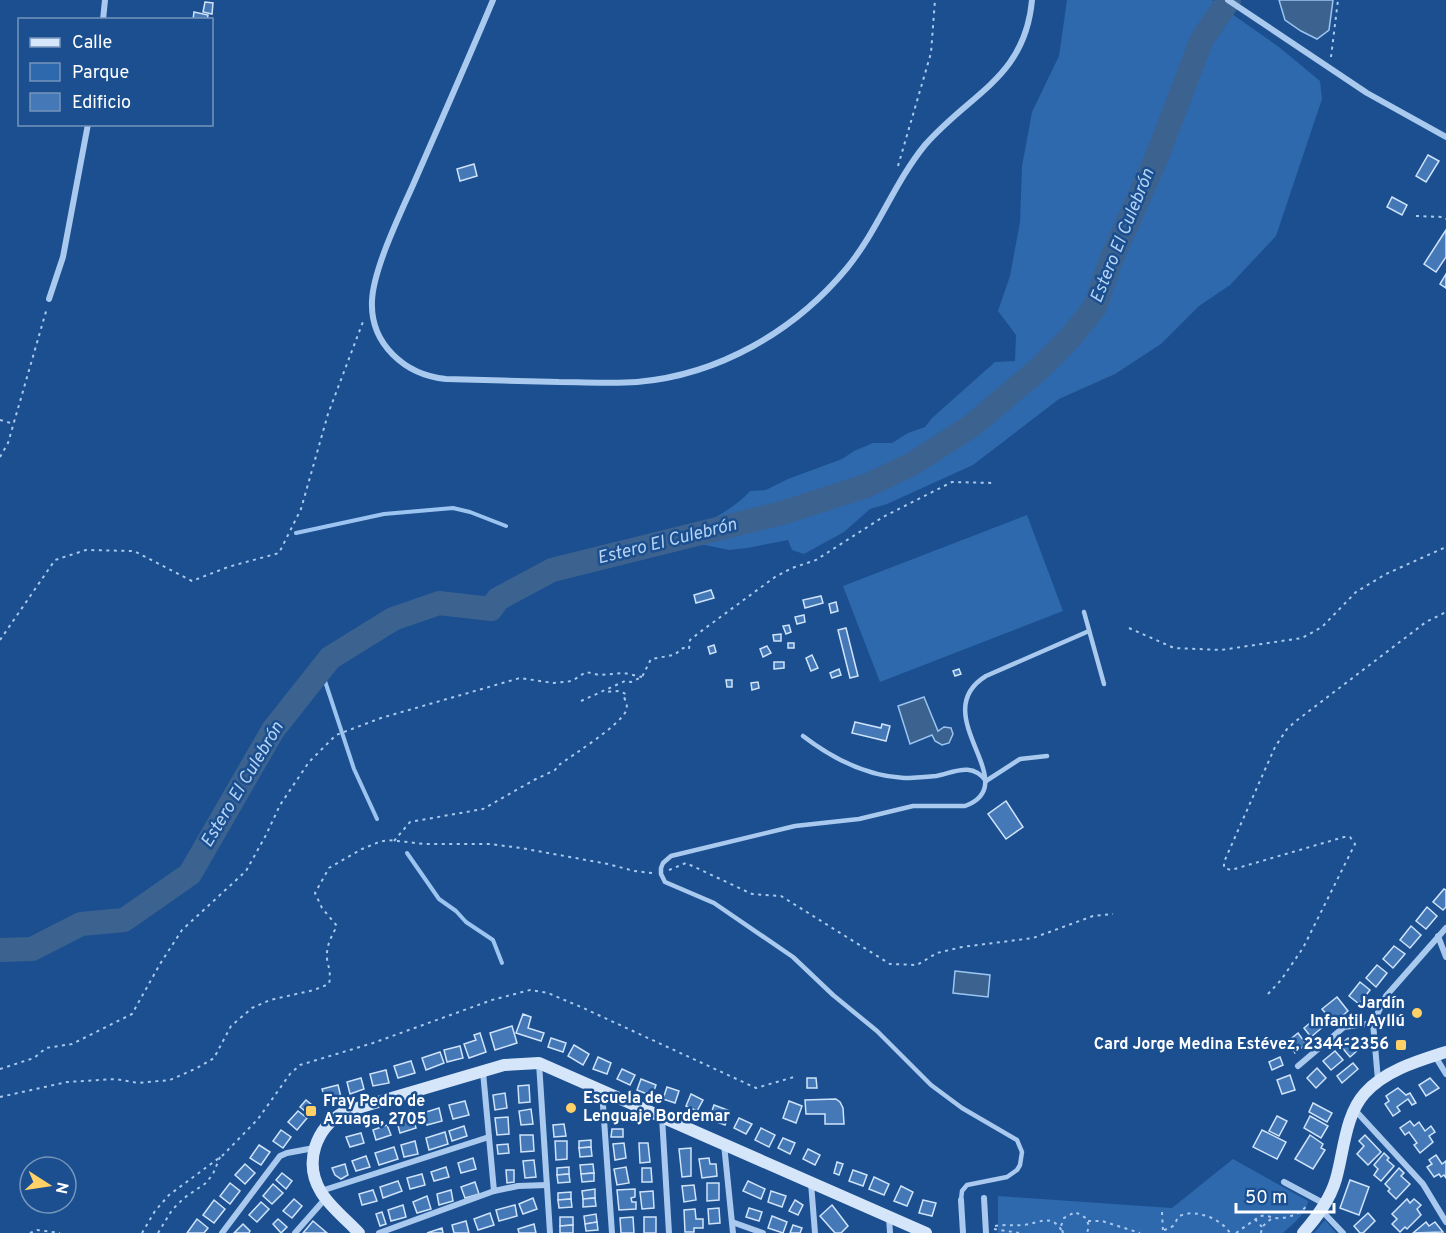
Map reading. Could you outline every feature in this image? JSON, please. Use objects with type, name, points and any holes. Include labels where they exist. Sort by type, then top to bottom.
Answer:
[{"type":"street","points":[[103,18],[105,0]]},
{"type":"street","points":[[493,0],[398,219],[373,291],[372,313],[379,334],[391,353],[407,367],[436,378],[613,383],[638,382],[687,373],[733,356],[769,337],[815,302],[848,266],[876,225],[898,183],[925,146],[957,113],[998,79],[1014,58],[1027,29],[1032,0]]},
{"type":"street","points":[[1228,0],[1329,70],[1446,137]]},
{"type":"street","points":[[50,299],[63,256],[88,126]]},
{"type":"street","points":[[1378,1081],[1373,1023],[1386,996],[1446,928]]},
{"type":"street","points":[[1438,936],[1446,957]]},
{"type":"street","points":[[1298,1066],[1344,1027],[1373,1023]]},
{"type":"street","points":[[1303,1233],[1335,1181],[1354,1108],[1364,1093],[1378,1081],[1400,1068],[1441,1054],[1446,1074]]},
{"type":"street","points":[[539,1063],[550,1233]]},
{"type":"street","points":[[357,1232],[323,1195],[314,1175],[314,1148],[322,1130],[336,1116],[483,1071],[514,1064],[539,1063],[926,1233]]},
{"type":"street","points":[[483,1071],[494,1191]]},
{"type":"street","points":[[603,1091],[612,1233]]},
{"type":"street","points":[[1354,1108],[1423,1184],[1446,1222]]},
{"type":"street","points":[[662,1117],[669,1233]]},
{"type":"street","points":[[295,1233],[323,1195],[489,1137]]},
{"type":"street","points":[[724,1144],[733,1233]]},
{"type":"street","points":[[222,1233],[280,1156],[314,1148]]},
{"type":"street","points":[[810,1182],[815,1233]]},
{"type":"street","points":[[1284,1182],[1320,1204],[1343,1233]]},
{"type":"street","points":[[379,1233],[494,1191],[518,1186],[547,1185]]},
{"type":"street","points":[[984,1198],[986,1231]]},
{"type":"street","points":[[961,1200],[963,1233]]},
{"type":"street","points":[[888,1217],[890,1233]]},
{"type":"street","points":[[732,1222],[763,1233]]},
{"type":"lane","points":[[1084,612],[1104,684]]},
{"type":"lane","points":[[961,1200],[962,1191],[968,1185],[1007,1177],[1017,1170],[1022,1152],[1017,1140],[962,1108],[931,1085],[877,1031],[833,995],[793,957],[714,903],[669,886],[661,874],[663,863],[671,856],[795,826],[859,819],[913,806],[965,806],[977,800],[984,790],[986,781],[983,766],[975,751],[966,721],[965,710],[972,688],[986,676],[1089,631]]},
{"type":"lane","points":[[803,736],[850,765],[877,773],[920,778],[966,769],[977,772],[986,781]]},
{"type":"lane","points":[[986,781],[1020,759],[1047,756]]},
{"type":"path","points":[[896,171],[931,53],[934,0]]},
{"type":"path","points":[[1329,70],[1338,0]]},
{"type":"path","points":[[1416,216],[1446,219]]},
{"type":"path","points":[[0,640],[55,560],[86,549],[134,551],[192,581],[228,567],[279,553],[301,510],[328,414],[373,291]]},
{"type":"path","points":[[0,457],[8,443],[50,299]]},
{"type":"path","points":[[0,420],[14,424]]},
{"type":"path","points":[[580,701],[625,681],[631,682],[642,677],[651,659],[674,655],[683,648],[689,649],[690,640],[775,578],[792,568],[816,560],[883,517],[952,482],[995,483]]},
{"type":"path","points":[[1129,628],[1174,648],[1221,650],[1302,638],[1322,627],[1356,592],[1386,574],[1446,547]]},
{"type":"path","points":[[1268,994],[1281,980],[1303,948],[1355,844],[1350,837],[1344,837],[1231,870],[1224,868],[1224,862],[1271,755],[1279,739],[1296,720],[1426,622],[1446,612]]},
{"type":"path","points":[[0,1069],[34,1058],[46,1048],[72,1044],[132,1014],[182,930],[246,871],[280,805],[309,762],[336,735],[381,718],[520,678],[553,683],[572,681],[586,672],[599,675],[624,673],[642,677]]},
{"type":"path","points":[[394,841],[410,822],[483,809],[555,770],[615,723],[625,712],[627,707],[624,697],[626,694],[618,691],[604,692]]},
{"type":"path","points":[[0,1097],[67,1082],[116,1079],[138,1083],[170,1080],[214,1058],[231,1026],[252,1008],[270,1000],[314,990],[329,984],[331,973],[327,958],[329,940],[337,926],[322,908],[315,893],[329,868],[379,842],[490,844],[608,864],[634,872],[661,874],[686,863],[752,894],[781,896],[890,964],[917,965],[937,953],[962,947],[1033,938],[1093,916],[1113,914]]},
{"type":"path","points":[[142,1233],[155,1211],[169,1195],[220,1157],[258,1119],[290,1074],[300,1065],[374,1043],[492,1000],[530,990],[548,993],[581,1007],[756,1088],[794,1077]]},
{"type":"path","points":[[158,1233],[172,1210],[184,1198],[206,1183],[213,1174],[220,1157]]},
{"type":"path","points":[[1236,1233],[1263,1215],[1281,1218],[1320,1204]]},
{"type":"path","points":[[1162,1212],[1163,1232]]},
{"type":"path","points":[[1063,1232],[1062,1222],[1071,1213],[1080,1213],[1088,1221],[1102,1221],[1140,1233]]},
{"type":"path","points":[[1163,1232],[1182,1215],[1197,1214],[1222,1223],[1230,1233]]},
{"type":"path","points":[[1261,1233],[1262,1227],[1272,1218]]},
{"type":"path","points":[[986,1231],[1003,1224],[1027,1224],[1045,1219],[1058,1224],[1063,1232]]},
{"type":"path","points":[[1255,1220],[1262,1227]]},
{"type":"path","points":[[1087,1233],[1088,1221]]},
{"type":"path","points":[[30,1233],[37,1230],[60,1233]]},
{"type":"path","points":[[986,1231],[1019,1233]]},
{"type":"green space","points":[[1067,0],[1212,0],[1279,47],[1320,81],[1322,99],[1276,236],[1230,285],[1199,306],[1161,344],[1115,374],[1059,399],[973,465],[887,504],[870,509],[844,532],[804,554],[792,550],[788,540],[729,550],[676,539],[724,512],[750,491],[766,490],[788,479],[842,459],[873,443],[892,443],[908,433],[925,427],[932,418],[995,362],[1015,361],[1016,335],[998,311],[1010,276],[1020,222],[1022,166],[1032,112],[1059,56]]},
{"type":"green space","points":[[1027,515],[1063,611],[880,682],[843,586]]},
{"type":"green space","points":[[1233,1159],[1308,1201],[1295,1223],[1283,1233],[998,1233],[998,1196],[1172,1208]]},
{"type":"green space","points":[[1325,1220],[1336,1233],[1314,1233]]},
{"type":"shaded area","points":[[1279,0],[1333,0],[1329,30],[1317,39],[1301,31],[1285,20]]},
{"type":"shaded area","points":[[924,697],[938,731],[944,727],[951,728],[953,734],[949,743],[942,745],[935,741],[932,735],[910,744],[898,706]]},
{"type":"shaded area","points":[[955,971],[990,975],[988,997],[953,993]]},
{"type":"building","points":[[205,2],[213,3],[212,14],[203,12]]},
{"type":"building","points":[[194,12],[208,15],[207,18],[193,18]]},
{"type":"building","points":[[1428,155],[1439,161],[1426,182],[1416,176]]},
{"type":"building","points":[[474,164],[477,176],[460,181],[457,169]]},
{"type":"building","points":[[1392,197],[1407,205],[1402,215],[1387,207]]},
{"type":"building","points":[[1446,230],[1446,257],[1436,272],[1424,264]]},
{"type":"building","points":[[1446,274],[1446,288],[1440,284]]},
{"type":"building","points":[[711,590],[714,598],[696,603],[694,595]]},
{"type":"building","points":[[821,596],[823,603],[805,608],[803,600]]},
{"type":"building","points":[[836,602],[838,611],[831,613],[829,604]]},
{"type":"building","points":[[804,615],[805,622],[797,624],[795,617]]},
{"type":"building","points":[[789,625],[791,632],[786,634],[783,626]]},
{"type":"building","points":[[846,628],[858,676],[850,678],[838,630]]},
{"type":"building","points":[[781,634],[781,641],[774,641],[773,635]]},
{"type":"building","points":[[788,643],[794,643],[794,648],[788,648]]},
{"type":"building","points":[[714,645],[716,652],[710,654],[708,647]]},
{"type":"building","points":[[767,646],[771,653],[763,657],[760,649]]},
{"type":"building","points":[[812,655],[818,668],[811,671],[806,658]]},
{"type":"building","points":[[774,662],[784,662],[784,668],[774,669]]},
{"type":"building","points":[[839,669],[841,675],[832,678],[830,673]]},
{"type":"building","points":[[959,669],[961,674],[955,676],[953,671]]},
{"type":"building","points":[[726,680],[732,680],[732,687],[727,687]]},
{"type":"building","points":[[758,682],[759,688],[752,690],[751,683]]},
{"type":"building","points":[[855,722],[881,728],[882,724],[890,726],[886,741],[852,733]]},
{"type":"building","points":[[1006,801],[1023,827],[1006,839],[988,814]]},
{"type":"building","points":[[1444,889],[1446,890],[1446,907],[1443,910],[1433,902]]},
{"type":"building","points":[[1427,907],[1437,916],[1426,929],[1416,921]]},
{"type":"building","points":[[1411,926],[1421,935],[1410,948],[1400,940]]},
{"type":"building","points":[[1394,946],[1405,954],[1393,968],[1383,959]]},
{"type":"building","points":[[1377,965],[1387,973],[1376,987],[1366,978]]},
{"type":"building","points":[[1360,982],[1370,990],[1359,1004],[1349,996]]},
{"type":"building","points":[[1337,997],[1348,1011],[1334,1023],[1322,1009]]},
{"type":"building","points":[[523,1014],[531,1017],[528,1028],[544,1033],[541,1041],[516,1033]]},
{"type":"building","points":[[1317,1017],[1324,1026],[1311,1037],[1304,1028]]},
{"type":"building","points":[[512,1026],[517,1043],[495,1050],[490,1033]]},
{"type":"building","points":[[480,1033],[486,1052],[469,1058],[464,1044],[476,1040],[474,1035]]},
{"type":"building","points":[[1298,1033],[1306,1044],[1295,1053],[1287,1042]]},
{"type":"building","points":[[551,1038],[566,1043],[563,1052],[548,1047]]},
{"type":"building","points":[[1348,1038],[1358,1050],[1350,1057],[1340,1045]]},
{"type":"building","points":[[574,1045],[589,1054],[583,1065],[568,1056]]},
{"type":"building","points":[[460,1046],[463,1058],[447,1062],[444,1050]]},
{"type":"building","points":[[1335,1051],[1343,1060],[1331,1070],[1323,1061]]},
{"type":"building","points":[[440,1052],[444,1063],[426,1070],[422,1058]]},
{"type":"building","points":[[598,1057],[611,1063],[607,1074],[593,1069]]},
{"type":"building","points":[[1280,1057],[1283,1065],[1272,1070],[1269,1062]]},
{"type":"building","points":[[411,1061],[415,1073],[398,1078],[394,1066]]},
{"type":"building","points":[[1353,1063],[1358,1069],[1342,1083],[1337,1076]]},
{"type":"building","points":[[1317,1068],[1326,1078],[1316,1088],[1307,1078]]},
{"type":"building","points":[[622,1069],[635,1075],[630,1085],[617,1079]]},
{"type":"building","points":[[386,1070],[389,1083],[373,1086],[370,1074]]},
{"type":"building","points":[[1290,1075],[1295,1090],[1282,1094],[1277,1080]]},
{"type":"building","points":[[361,1078],[364,1089],[350,1094],[347,1082]]},
{"type":"building","points":[[807,1078],[816,1078],[817,1088],[807,1088]]},
{"type":"building","points":[[1430,1078],[1439,1088],[1426,1096],[1419,1085]]},
{"type":"building","points":[[641,1079],[656,1085],[652,1096],[637,1090]]},
{"type":"building","points":[[338,1085],[341,1097],[326,1101],[322,1089]]},
{"type":"building","points":[[529,1085],[530,1102],[519,1103],[518,1086]]},
{"type":"building","points":[[667,1087],[679,1091],[675,1103],[663,1099]]},
{"type":"building","points":[[1398,1088],[1406,1095],[1410,1093],[1416,1103],[1412,1105],[1408,1099],[1397,1107],[1400,1111],[1393,1116],[1385,1104],[1389,1101],[1386,1096]]},
{"type":"building","points":[[505,1093],[507,1108],[495,1110],[493,1095]]},
{"type":"building","points":[[691,1094],[703,1100],[697,1111],[686,1106]]},
{"type":"building","points":[[836,1099],[843,1108],[844,1124],[825,1124],[825,1114],[806,1114],[805,1100]]},
{"type":"building","points":[[306,1100],[317,1109],[311,1116],[300,1107]]},
{"type":"building","points":[[465,1101],[469,1115],[453,1119],[449,1105]]},
{"type":"building","points":[[789,1101],[802,1106],[796,1123],[783,1118]]},
{"type":"building","points":[[1313,1103],[1332,1113],[1327,1122],[1309,1112]]},
{"type":"building","points":[[714,1105],[730,1111],[725,1125],[709,1119]]},
{"type":"building","points":[[439,1108],[442,1121],[427,1125],[423,1113]]},
{"type":"building","points":[[531,1109],[533,1124],[521,1125],[519,1111]]},
{"type":"building","points":[[298,1111],[307,1118],[297,1130],[288,1122]]},
{"type":"building","points":[[1277,1116],[1287,1121],[1279,1136],[1269,1131]]},
{"type":"building","points":[[1310,1116],[1328,1126],[1321,1138],[1304,1128]]},
{"type":"building","points":[[413,1117],[416,1128],[400,1133],[397,1122]]},
{"type":"building","points":[[508,1117],[509,1134],[497,1135],[495,1118]]},
{"type":"building","points":[[739,1118],[752,1124],[746,1134],[734,1128]]},
{"type":"building","points":[[1410,1121],[1414,1126],[1419,1122],[1425,1131],[1431,1126],[1435,1132],[1429,1136],[1433,1142],[1420,1153],[1414,1145],[1417,1143],[1409,1132],[1405,1135],[1400,1128]]},
{"type":"building","points":[[564,1124],[566,1136],[554,1137],[553,1125]]},
{"type":"building","points":[[387,1125],[391,1135],[376,1140],[373,1130]]},
{"type":"building","points":[[464,1126],[467,1136],[452,1141],[449,1131]]},
{"type":"building","points":[[761,1128],[775,1135],[769,1147],[755,1140]]},
{"type":"building","points":[[612,1129],[623,1129],[623,1137],[611,1137]]},
{"type":"building","points":[[281,1130],[291,1137],[283,1148],[273,1141]]},
{"type":"building","points":[[1262,1130],[1286,1142],[1277,1159],[1253,1147]]},
{"type":"building","points":[[445,1132],[448,1144],[429,1150],[426,1138]]},
{"type":"building","points":[[361,1133],[364,1143],[350,1147],[346,1137]]},
{"type":"building","points":[[520,1135],[533,1135],[534,1151],[521,1152]]},
{"type":"building","points":[[1310,1135],[1323,1144],[1321,1148],[1325,1150],[1313,1169],[1295,1159]]},
{"type":"building","points":[[1365,1135],[1381,1152],[1368,1165],[1357,1154],[1364,1146],[1359,1141]]},
{"type":"building","points":[[783,1138],[795,1143],[790,1154],[778,1148]]},
{"type":"building","points":[[591,1140],[591,1147],[579,1148],[579,1141]]},
{"type":"building","points":[[415,1141],[418,1154],[404,1157],[401,1145]]},
{"type":"building","points":[[555,1141],[567,1141],[567,1159],[556,1160]]},
{"type":"building","points":[[624,1143],[626,1158],[615,1160],[613,1144]]},
{"type":"building","points":[[639,1143],[648,1143],[650,1162],[640,1163]]},
{"type":"building","points":[[508,1144],[509,1153],[498,1154],[497,1145]]},
{"type":"building","points":[[259,1145],[270,1152],[261,1165],[250,1158]]},
{"type":"building","points":[[394,1147],[398,1159],[379,1165],[375,1153]]},
{"type":"building","points":[[591,1147],[592,1156],[580,1157],[579,1148]]},
{"type":"building","points":[[691,1148],[691,1176],[682,1177],[679,1149]]},
{"type":"building","points":[[808,1149],[820,1155],[815,1165],[803,1159]]},
{"type":"building","points":[[1384,1153],[1389,1158],[1387,1160],[1394,1166],[1381,1181],[1374,1175],[1378,1169],[1374,1165]]},
{"type":"building","points":[[1436,1155],[1442,1164],[1446,1161],[1446,1178],[1439,1174],[1434,1177],[1427,1167],[1432,1164],[1429,1160]]},
{"type":"building","points":[[366,1156],[370,1167],[356,1171],[352,1161]]},
{"type":"building","points":[[473,1158],[476,1169],[461,1173],[458,1163]]},
{"type":"building","points":[[709,1158],[710,1164],[716,1164],[717,1176],[702,1178],[699,1159]]},
{"type":"building","points":[[534,1160],[536,1177],[525,1178],[523,1161]]},
{"type":"building","points":[[837,1162],[843,1164],[839,1175],[834,1173]]},
{"type":"building","points":[[245,1164],[255,1173],[245,1184],[235,1175]]},
{"type":"building","points":[[345,1164],[348,1175],[341,1179],[335,1175],[332,1168]]},
{"type":"building","points":[[593,1164],[594,1173],[581,1174],[580,1165]]},
{"type":"building","points":[[446,1167],[449,1177],[434,1181],[431,1172]]},
{"type":"building","points":[[569,1167],[569,1174],[557,1175],[557,1168]]},
{"type":"building","points":[[626,1167],[629,1183],[617,1185],[614,1169]]},
{"type":"building","points":[[642,1168],[651,1168],[652,1182],[642,1182]]},
{"type":"building","points":[[1399,1168],[1404,1173],[1401,1176],[1410,1184],[1396,1199],[1385,1184]]},
{"type":"building","points":[[506,1170],[514,1170],[514,1182],[507,1183]]},
{"type":"building","points":[[853,1170],[867,1175],[863,1186],[849,1181]]},
{"type":"building","points":[[282,1173],[292,1181],[286,1189],[276,1180]]},
{"type":"building","points":[[594,1173],[594,1181],[582,1182],[581,1174]]},
{"type":"building","points":[[422,1174],[425,1185],[410,1189],[407,1178]]},
{"type":"building","points":[[569,1174],[570,1182],[558,1183],[557,1175]]},
{"type":"building","points":[[874,1177],[889,1184],[884,1195],[869,1189]]},
{"type":"building","points":[[1350,1180],[1369,1187],[1359,1215],[1340,1208]]},
{"type":"building","points":[[398,1181],[402,1191],[383,1198],[380,1187]]},
{"type":"building","points":[[748,1181],[765,1189],[761,1199],[743,1191]]},
{"type":"building","points":[[475,1182],[479,1194],[465,1198],[461,1187]]},
{"type":"building","points":[[230,1183],[240,1191],[230,1204],[220,1196]]},
{"type":"building","points":[[707,1183],[719,1183],[719,1200],[707,1201]]},
{"type":"building","points":[[273,1184],[283,1193],[272,1204],[263,1196]]},
{"type":"building","points":[[694,1185],[696,1200],[684,1202],[682,1186]]},
{"type":"building","points":[[901,1186],[913,1192],[907,1206],[894,1201]]},
{"type":"building","points":[[595,1189],[595,1198],[583,1199],[582,1191]]},
{"type":"building","points":[[635,1189],[635,1197],[631,1198],[632,1202],[636,1202],[636,1209],[619,1210],[617,1190]]},
{"type":"building","points":[[373,1190],[377,1201],[362,1205],[359,1194]]},
{"type":"building","points":[[451,1190],[453,1201],[439,1205],[437,1194]]},
{"type":"building","points":[[653,1191],[654,1208],[642,1209],[640,1192]]},
{"type":"building","points":[[771,1191],[786,1196],[782,1207],[768,1202]]},
{"type":"building","points":[[571,1192],[571,1199],[558,1200],[558,1193]]},
{"type":"building","points":[[427,1196],[431,1209],[417,1213],[413,1202]]},
{"type":"building","points":[[533,1198],[537,1209],[523,1214],[519,1204]]},
{"type":"building","points":[[595,1198],[596,1206],[583,1207],[583,1199]]},
{"type":"building","points":[[294,1199],[302,1206],[292,1218],[283,1211]]},
{"type":"building","points":[[571,1199],[572,1207],[559,1208],[558,1200]]},
{"type":"building","points":[[1407,1199],[1410,1203],[1414,1199],[1421,1205],[1417,1209],[1421,1215],[1407,1229],[1405,1227],[1400,1232],[1392,1224],[1397,1219],[1392,1214]]},
{"type":"building","points":[[214,1200],[225,1209],[214,1223],[203,1215]]},
{"type":"building","points":[[795,1200],[803,1205],[798,1215],[789,1211]]},
{"type":"building","points":[[923,1200],[936,1203],[932,1216],[919,1213]]},
{"type":"building","points":[[261,1202],[269,1209],[257,1222],[249,1215]]},
{"type":"building","points":[[403,1205],[406,1217],[391,1221],[388,1210]]},
{"type":"building","points":[[515,1205],[517,1216],[499,1221],[496,1210]]},
{"type":"building","points":[[832,1205],[848,1226],[841,1233],[835,1233],[820,1216]]},
{"type":"building","points":[[719,1208],[720,1223],[709,1224],[708,1209]]},
{"type":"building","points":[[749,1208],[762,1212],[759,1221],[746,1217]]},
{"type":"building","points":[[695,1209],[696,1219],[703,1219],[703,1228],[694,1228],[694,1232],[685,1232],[684,1210]]},
{"type":"building","points":[[382,1212],[386,1224],[380,1226],[376,1214]]},
{"type":"building","points":[[490,1213],[494,1225],[478,1230],[474,1219]]},
{"type":"building","points":[[1368,1213],[1375,1221],[1363,1233],[1360,1233],[1354,1226]]},
{"type":"building","points":[[596,1214],[597,1222],[585,1224],[584,1216]]},
{"type":"building","points":[[772,1216],[787,1222],[783,1233],[768,1228]]},
{"type":"building","points":[[560,1217],[573,1217],[573,1225],[560,1226]]},
{"type":"building","points":[[633,1217],[634,1233],[621,1233],[620,1218]]},
{"type":"building","points":[[644,1217],[656,1217],[656,1233],[644,1233]]},
{"type":"building","points":[[197,1219],[208,1228],[204,1233],[187,1233]]},
{"type":"building","points":[[278,1219],[287,1227],[281,1233],[273,1224]]},
{"type":"building","points":[[313,1221],[327,1233],[303,1233]]},
{"type":"building","points":[[466,1221],[469,1233],[454,1233],[452,1225]]},
{"type":"building","points":[[597,1222],[598,1230],[586,1231],[585,1224]]},
{"type":"building","points":[[1426,1222],[1429,1226],[1435,1222],[1443,1232],[1413,1233]]},
{"type":"building","points":[[243,1224],[250,1231],[249,1233],[234,1233]]},
{"type":"building","points":[[534,1224],[536,1233],[519,1233],[518,1229]]},
{"type":"building","points":[[573,1225],[573,1233],[560,1233],[560,1226]]},
{"type":"building","points":[[793,1225],[802,1228],[800,1233],[790,1233]]},
{"type":"building","points":[[442,1228],[443,1233],[427,1233]]},
{"type":"waterway","name":"Estero El Culebrón","points":[[0,950],[32,949],[81,924],[124,920],[190,874],[273,730],[330,658],[393,619],[439,603],[491,609],[498,599],[552,570],[782,513],[866,486],[912,464],[970,427],[1038,370],[1070,338],[1095,307],[1111,260],[1156,159],[1202,39],[1229,0]]},
{"type":"waterway","points":[[296,533],[384,514],[453,508],[506,526]]},
{"type":"waterway","points":[[321,669],[354,769],[377,819]]},
{"type":"waterway","points":[[407,853],[439,899],[456,911],[466,922],[493,940],[502,963]]},
{"type":"place","name":"Jardín Infantil Ayllú","points":[[1417,1013]]},
{"type":"place","name":"Card Jorge Medina Estévez, 2344-2356","points":[[1401,1045]]},
{"type":"place","name":"Escuela de Lenguaje Bordemar","points":[[571,1108]]},
{"type":"place","name":"Fray Pedro de Azuaga, 2705","points":[[311,1111]]}]
